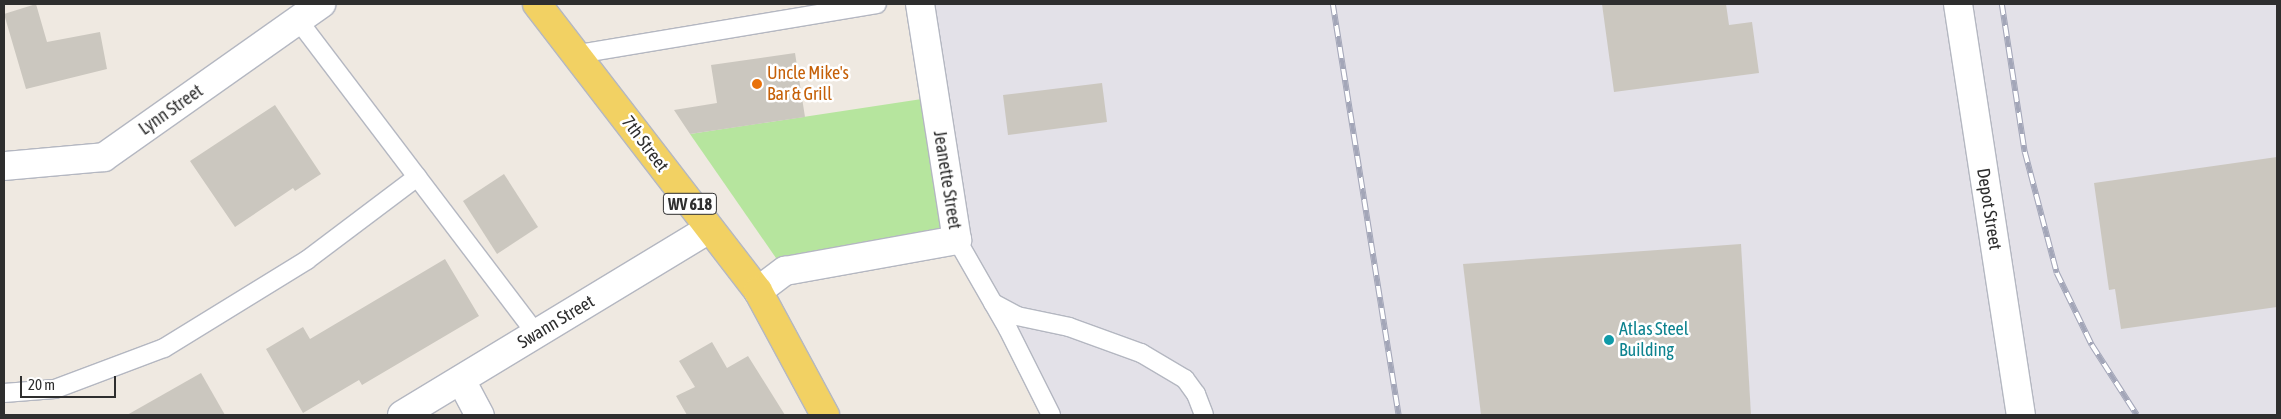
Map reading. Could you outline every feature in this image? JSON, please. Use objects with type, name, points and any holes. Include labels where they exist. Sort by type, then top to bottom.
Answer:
[{"type":"main road","name":"7th Street","points":[[538,4],[579,54],[709,229],[758,291],[825,415]]},
{"type":"street","name":"Lynn Street","points":[[4,166],[104,157],[321,4]]},
{"type":"street","name":"Jeanette Street","points":[[758,291],[786,271],[956,240],[920,4]]},
{"type":"street","name":"Depot Street","points":[[1958,4],[2020,415]]},
{"type":"street","name":"Swann Street","points":[[402,415],[709,229]]},
{"type":"street","points":[[461,380],[480,415]]},
{"type":"lane","points":[[579,54],[877,4]]},
{"type":"lane","points":[[298,20],[536,334]]},
{"type":"lane","points":[[4,393],[55,389],[164,348],[307,260],[418,177]]},
{"type":"lane","points":[[956,240],[993,303],[1051,415]]},
{"type":"lane","points":[[993,303],[1017,316],[1069,327],[1142,353],[1185,379],[1196,394],[1204,415]]},
{"type":"shaded area","points":[[920,4],[2277,4],[2277,415],[1051,415],[957,240]]},
{"type":"green space","points":[[935,97],[957,240],[785,271],[690,134]]},
{"type":"building","points":[[36,4],[47,42],[100,32],[107,69],[26,89],[4,14]]},
{"type":"building","points":[[1602,4],[1726,4],[1729,25],[1752,22],[1759,73],[1614,92]]},
{"type":"building","name":"Uncle Mike's Bar & Grill","points":[[795,53],[805,117],[690,134],[674,110],[717,103],[711,65]]},
{"type":"building","points":[[1102,83],[1107,122],[1008,135],[1003,95]]},
{"type":"building","points":[[275,105],[321,174],[295,191],[293,188],[235,227],[190,161]]},
{"type":"building","points":[[2277,157],[2277,307],[2121,329],[2115,289],[2109,290],[2094,183]]},
{"type":"building","points":[[504,174],[538,227],[497,254],[463,201]]},
{"type":"building","name":"Atlas Steel Building","points":[[1741,244],[1751,415],[1481,415],[1463,264]]},
{"type":"building","points":[[445,259],[479,316],[362,385],[359,380],[303,413],[266,349],[303,327],[310,339]]},
{"type":"building","points":[[712,342],[727,368],[748,356],[785,415],[687,415],[676,396],[695,387],[679,361]]},
{"type":"building","points":[[201,373],[225,415],[127,415]]},
{"type":"railway","points":[[1333,4],[1399,415]]},
{"type":"railway","points":[[2002,4],[2025,152],[2057,273],[2092,345],[2137,415]]},
{"type":"place","name":"Uncle Mike's Bar & Grill","points":[[757,84]]},
{"type":"place","name":"Atlas Steel Building","points":[[1609,340]]}]
